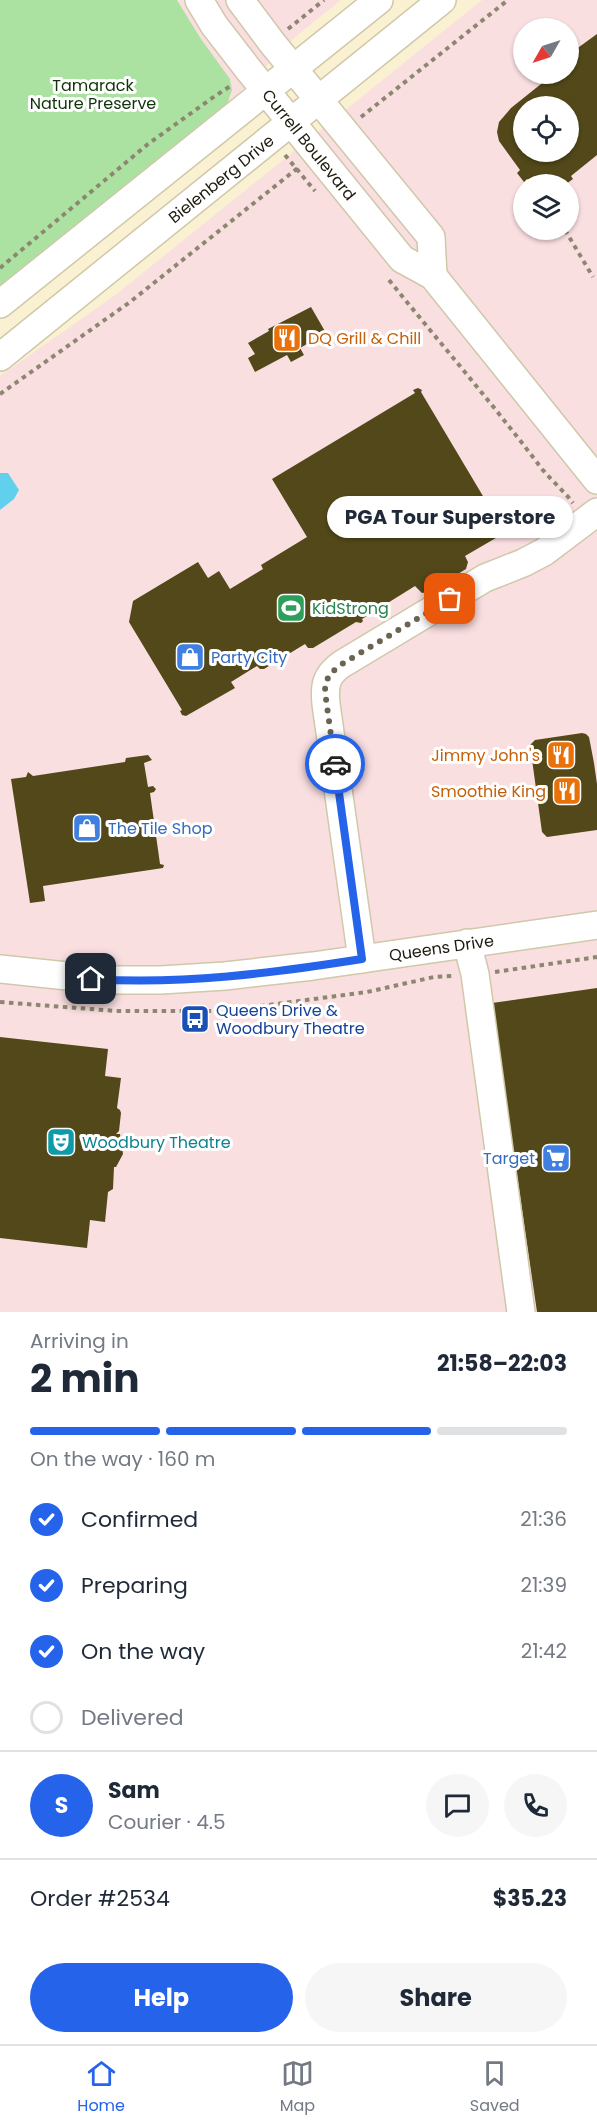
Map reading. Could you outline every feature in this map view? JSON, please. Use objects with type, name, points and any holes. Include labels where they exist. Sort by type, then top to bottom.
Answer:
[{"type":"street","name":"Currell Boulevard","points":[[199,0],[214,25],[266,92],[402,259],[433,276],[597,480]]},
{"type":"street","points":[[240,0],[293,69],[431,237],[433,276]]},
{"type":"street","points":[[0,304],[379,0]]},
{"type":"street","name":"Bielenberg Drive","points":[[0,357],[442,0]]},
{"type":"street","points":[[362,959],[326,704],[326,680],[342,664],[485,578],[544,552],[586,509]]},
{"type":"street","name":"Queens Drive","points":[[0,969],[96,979],[161,980],[265,973],[597,925]]},
{"type":"street","points":[[467,943],[475,974],[521,1312]]},
{"type":"path","points":[[290,26],[324,0]]},
{"type":"path","points":[[362,117],[508,0]]},
{"type":"path","points":[[0,268],[148,144],[233,85]]},
{"type":"path","points":[[0,394],[130,302],[297,170]]},
{"type":"path","points":[[571,240],[593,277]]},
{"type":"path","points":[[391,282],[415,314],[491,402],[545,472],[586,509]]},
{"type":"path","points":[[497,972],[597,957]]},
{"type":"path","points":[[0,1002],[116,1011],[223,1011],[367,992],[451,976]]},
{"type":"shaded area","points":[[177,0],[341,0],[294,38],[227,105],[231,95],[231,81]]},
{"type":"shaded area","points":[[482,0],[597,0],[597,1312],[0,1312],[0,376],[114,296]]},
{"type":"green space","name":"Tamarack Nature Preserve","points":[[0,0],[177,0],[230,79],[232,90],[227,105],[0,287]]},
{"type":"water","points":[[0,473],[8,473],[19,490],[14,499],[0,510]]},
{"type":"building","points":[[597,34],[597,155],[573,174],[517,173],[520,170],[514,162],[579,162],[579,96],[526,96],[541,84],[579,84],[579,47]]},
{"type":"building","points":[[513,106],[513,160],[499,141],[497,132],[499,122]]},
{"type":"building","name":"DQ Grill & Chill","points":[[311,307],[326,333],[300,348],[304,355],[291,362],[287,355],[255,372],[248,358],[255,354],[248,343],[269,331],[268,329]]},
{"type":"building","points":[[418,388],[422,390],[421,392],[502,528],[505,528],[504,536],[501,535],[465,556],[468,562],[466,569],[428,592],[422,593],[415,586],[362,619],[361,623],[356,622],[313,648],[308,648],[305,644],[264,669],[257,666],[231,682],[235,688],[186,716],[182,715],[180,711],[182,710],[129,622],[133,601],[198,562],[208,578],[219,571],[230,589],[263,569],[261,565],[307,537],[272,479],[415,393],[413,390]]},
{"type":"building","points":[[582,733],[589,737],[594,763],[597,784],[597,830],[547,837],[542,832],[530,745],[535,740]]},
{"type":"building","name":"The Tile Shop","points":[[148,755],[152,760],[144,763],[148,787],[153,786],[156,789],[150,793],[160,864],[164,865],[163,868],[43,886],[45,901],[30,903],[11,779],[26,777],[28,772],[33,776],[125,762],[126,758]]},
{"type":"building","name":"Target","points":[[597,988],[597,1312],[537,1312],[492,1003]]},
{"type":"building","name":"Woodbury Theatre","points":[[0,1037],[108,1049],[105,1076],[121,1078],[117,1108],[121,1113],[119,1131],[116,1134],[120,1134],[123,1154],[114,1167],[113,1189],[108,1192],[105,1222],[90,1220],[87,1248],[0,1238]]},
{"type":"way so far","points":[[335,764],[325,692],[329,675],[342,664],[450,599]]},
{"type":"place","name":"DQ Grill & Chill","points":[[287,338]]},
{"type":"place","name":"PGA Tour Superstore","points":[[450,599]]},
{"type":"place","name":"KidStrong","points":[[291,608]]},
{"type":"place","name":"Party City","points":[[190,657]]},
{"type":"place","name":"Jimmy John's","points":[[561,755]]},
{"type":"place","name":"Smoothie King","points":[[567,791]]},
{"type":"place","name":"The Tile Shop","points":[[87,828]]},
{"type":"place","name":"Queens Drive & Woodbury Theatre","points":[[195,1019]]},
{"type":"place","name":"Woodbury Theatre","points":[[61,1142]]},
{"type":"place","name":"Target","points":[[556,1158]]},
{"type":"route","points":[[91,979],[204,978],[265,973],[362,959],[335,764]]}]
